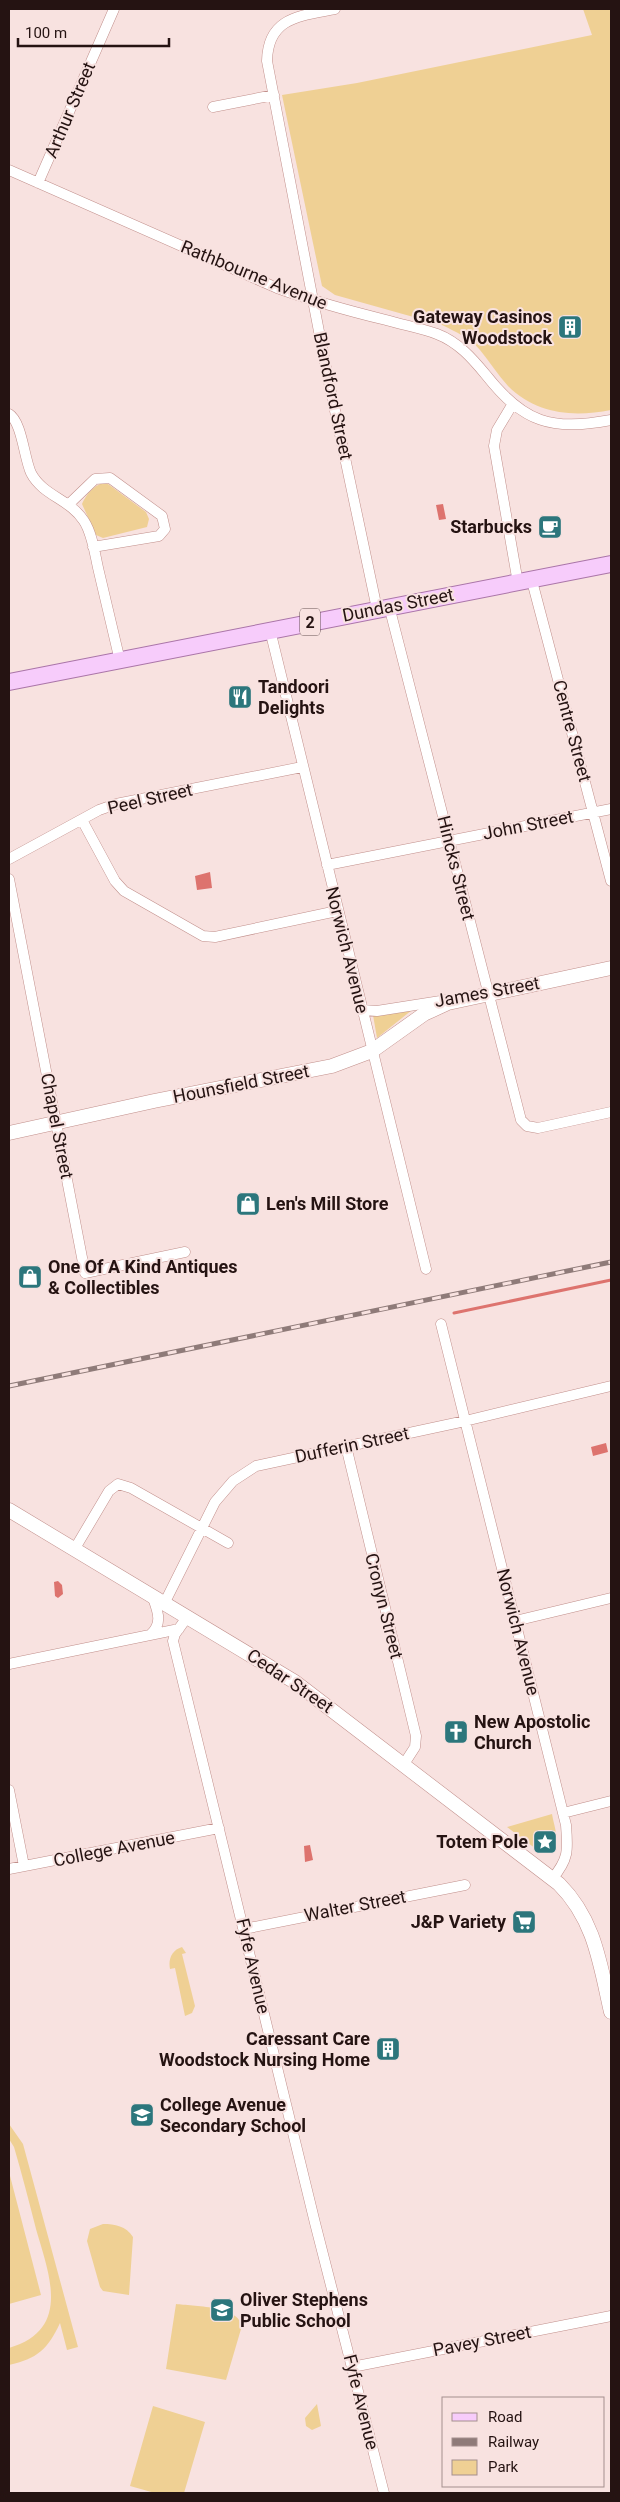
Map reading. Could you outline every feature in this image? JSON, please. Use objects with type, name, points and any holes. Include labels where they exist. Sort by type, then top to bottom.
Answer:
[{"type":"main road","name":"Dundas Street","points":[[9,682],[611,564]]},
{"type":"main road","name":"James Street","points":[[458,1000],[611,968]]},
{"type":"main road","name":"Hounsfield Street","points":[[9,1133],[154,1101],[332,1066],[372,1051],[424,1014],[458,1000]]},
{"type":"main road","name":"Cedar Street","points":[[9,1510],[74,1550],[166,1602],[295,1682],[552,1879]]},
{"type":"main road","points":[[552,1879],[577,1904],[588,1924],[611,2012]]},
{"type":"street","name":"Arthur Street","points":[[38,183],[114,9]]},
{"type":"street","name":"Blandford Street","points":[[335,9],[296,16],[280,26],[270,41],[267,61],[313,301],[383,608]]},
{"type":"street","points":[[213,107],[274,96]]},
{"type":"street","name":"Rathbourne Avenue","points":[[9,170],[277,288],[313,301],[446,338],[474,360],[512,405]]},
{"type":"street","points":[[512,405],[536,418],[555,424],[583,426],[611,420]]},
{"type":"street","name":"Centre Street","points":[[512,405],[497,430],[494,446],[525,582],[611,881]]},
{"type":"street","points":[[9,414],[14,417],[27,465],[34,478],[50,494],[70,504],[85,522],[93,547],[120,661]]},
{"type":"street","points":[[70,504],[95,479],[108,478],[162,516],[165,521],[165,529],[159,536],[93,547]]},
{"type":"street","name":"Hincks Street","points":[[383,608],[449,840],[517,1111],[521,1120],[528,1126],[538,1128],[611,1112]]},
{"type":"street","name":"Norwich Avenue","points":[[270,630],[426,1270]]},
{"type":"street","name":"Peel Street","points":[[9,859],[99,810],[129,800],[302,767]]},
{"type":"street","name":"John Street","points":[[327,865],[611,809]]},
{"type":"street","points":[[82,820],[115,881],[124,891],[203,936],[215,937],[338,912]]},
{"type":"street","name":"Chapel Street","points":[[9,879],[85,1273],[185,1252]]},
{"type":"street","name":"James Street","points":[[363,1010],[377,1011],[458,1000]]},
{"type":"street","name":"Norwich Avenue","points":[[441,1324],[563,1813],[567,1852],[564,1866],[552,1879]]},
{"type":"street","name":"Dufferin Street","points":[[166,1602],[201,1528],[224,1490],[249,1470],[275,1461],[465,1421],[611,1386]]},
{"type":"street","name":"Cronyn Street","points":[[346,1446],[416,1736],[415,1747],[404,1764]]},
{"type":"street","points":[[74,1550],[109,1491],[118,1484],[131,1488],[228,1543]]},
{"type":"street","points":[[150,1635],[157,1628],[159,1618],[152,1595]]},
{"type":"street","points":[[515,1621],[611,1598]]},
{"type":"street","name":"Fyfe Avenue","points":[[188,1616],[173,1641],[384,2493]]},
{"type":"street","points":[[9,1664],[179,1629]]},
{"type":"street","points":[[9,1790],[24,1866]]},
{"type":"street","points":[[563,1813],[611,1801]]},
{"type":"street","name":"College Avenue","points":[[9,1869],[219,1828]]},
{"type":"street","name":"Walter Street","points":[[244,1928],[465,1885]]},
{"type":"street","name":"Pavey Street","points":[[352,2367],[611,2316]]},
{"type":"green space","points":[[583,9],[611,9],[611,410],[570,413],[556,412],[544,408],[519,396],[504,382],[476,346],[452,330],[442,325],[335,295],[322,286],[282,95],[357,83],[592,35]]},
{"type":"green space","points":[[103,483],[108,484],[146,512],[149,519],[147,527],[103,538],[96,535],[82,504],[90,491]]},
{"type":"green space","points":[[412,1010],[377,1038],[373,1015]]},
{"type":"green space","points":[[552,1814],[556,1831],[556,1842],[553,1851],[548,1854],[540,1852],[507,1827]]},
{"type":"green space","points":[[182,1947],[186,1953],[182,1954],[195,2006],[192,2013],[185,2016],[175,1968],[170,1969],[170,1958],[173,1953]]},
{"type":"green space","points":[[9,2124],[23,2144],[78,2347],[67,2350],[60,2323],[51,2340],[40,2352],[27,2360],[9,2365],[9,2348],[29,2340],[42,2328],[49,2314],[51,2299],[46,2264],[14,2147],[9,2139]]},
{"type":"green space","points":[[9,2172],[41,2295],[9,2304]]},
{"type":"green space","points":[[103,2224],[120,2226],[133,2237],[129,2295],[103,2291],[100,2287],[87,2241],[90,2229]]},
{"type":"green space","points":[[176,2304],[216,2309],[235,2316],[240,2321],[241,2329],[226,2380],[166,2369]]},
{"type":"green space","points":[[317,2404],[321,2426],[312,2430],[306,2426],[305,2418]]},
{"type":"green space","points":[[153,2406],[205,2422],[184,2493],[155,2493],[130,2486]]},
{"type":"shaded area","points":[[443,504],[446,519],[439,520],[436,505]]},
{"type":"shaded area","points":[[210,872],[212,888],[197,890],[195,876]]},
{"type":"shaded area","points":[[606,1443],[608,1452],[593,1456],[591,1447]]},
{"type":"shaded area","points":[[58,1581],[62,1585],[63,1594],[58,1598],[55,1596],[54,1582]]},
{"type":"shaded area","points":[[310,1845],[313,1860],[305,1862],[304,1846]]},
{"type":"waterway","points":[[454,1313],[611,1280]]},
{"type":"railway","points":[[9,1386],[611,1262]]},
{"type":"place","name":"Gateway Casinos Woodstock","points":[[570,327]]},
{"type":"place","name":"Starbucks","points":[[550,527]]},
{"type":"place","name":"Tandoori Delights","points":[[240,697]]},
{"type":"place","name":"Len's Mill Store","points":[[248,1204]]},
{"type":"place","name":"One Of A Kind Antiques & Collectibles","points":[[30,1277]]},
{"type":"place","name":"New Apostolic Church","points":[[456,1732]]},
{"type":"place","name":"Totem Pole","points":[[545,1842]]},
{"type":"place","name":"J&P Variety","points":[[524,1922]]},
{"type":"place","name":"Caressant Care Woodstock Nursing Home","points":[[388,2049]]},
{"type":"place","name":"College Avenue Secondary School","points":[[142,2115]]},
{"type":"place","name":"Oliver Stephens Public School","points":[[222,2310]]}]
